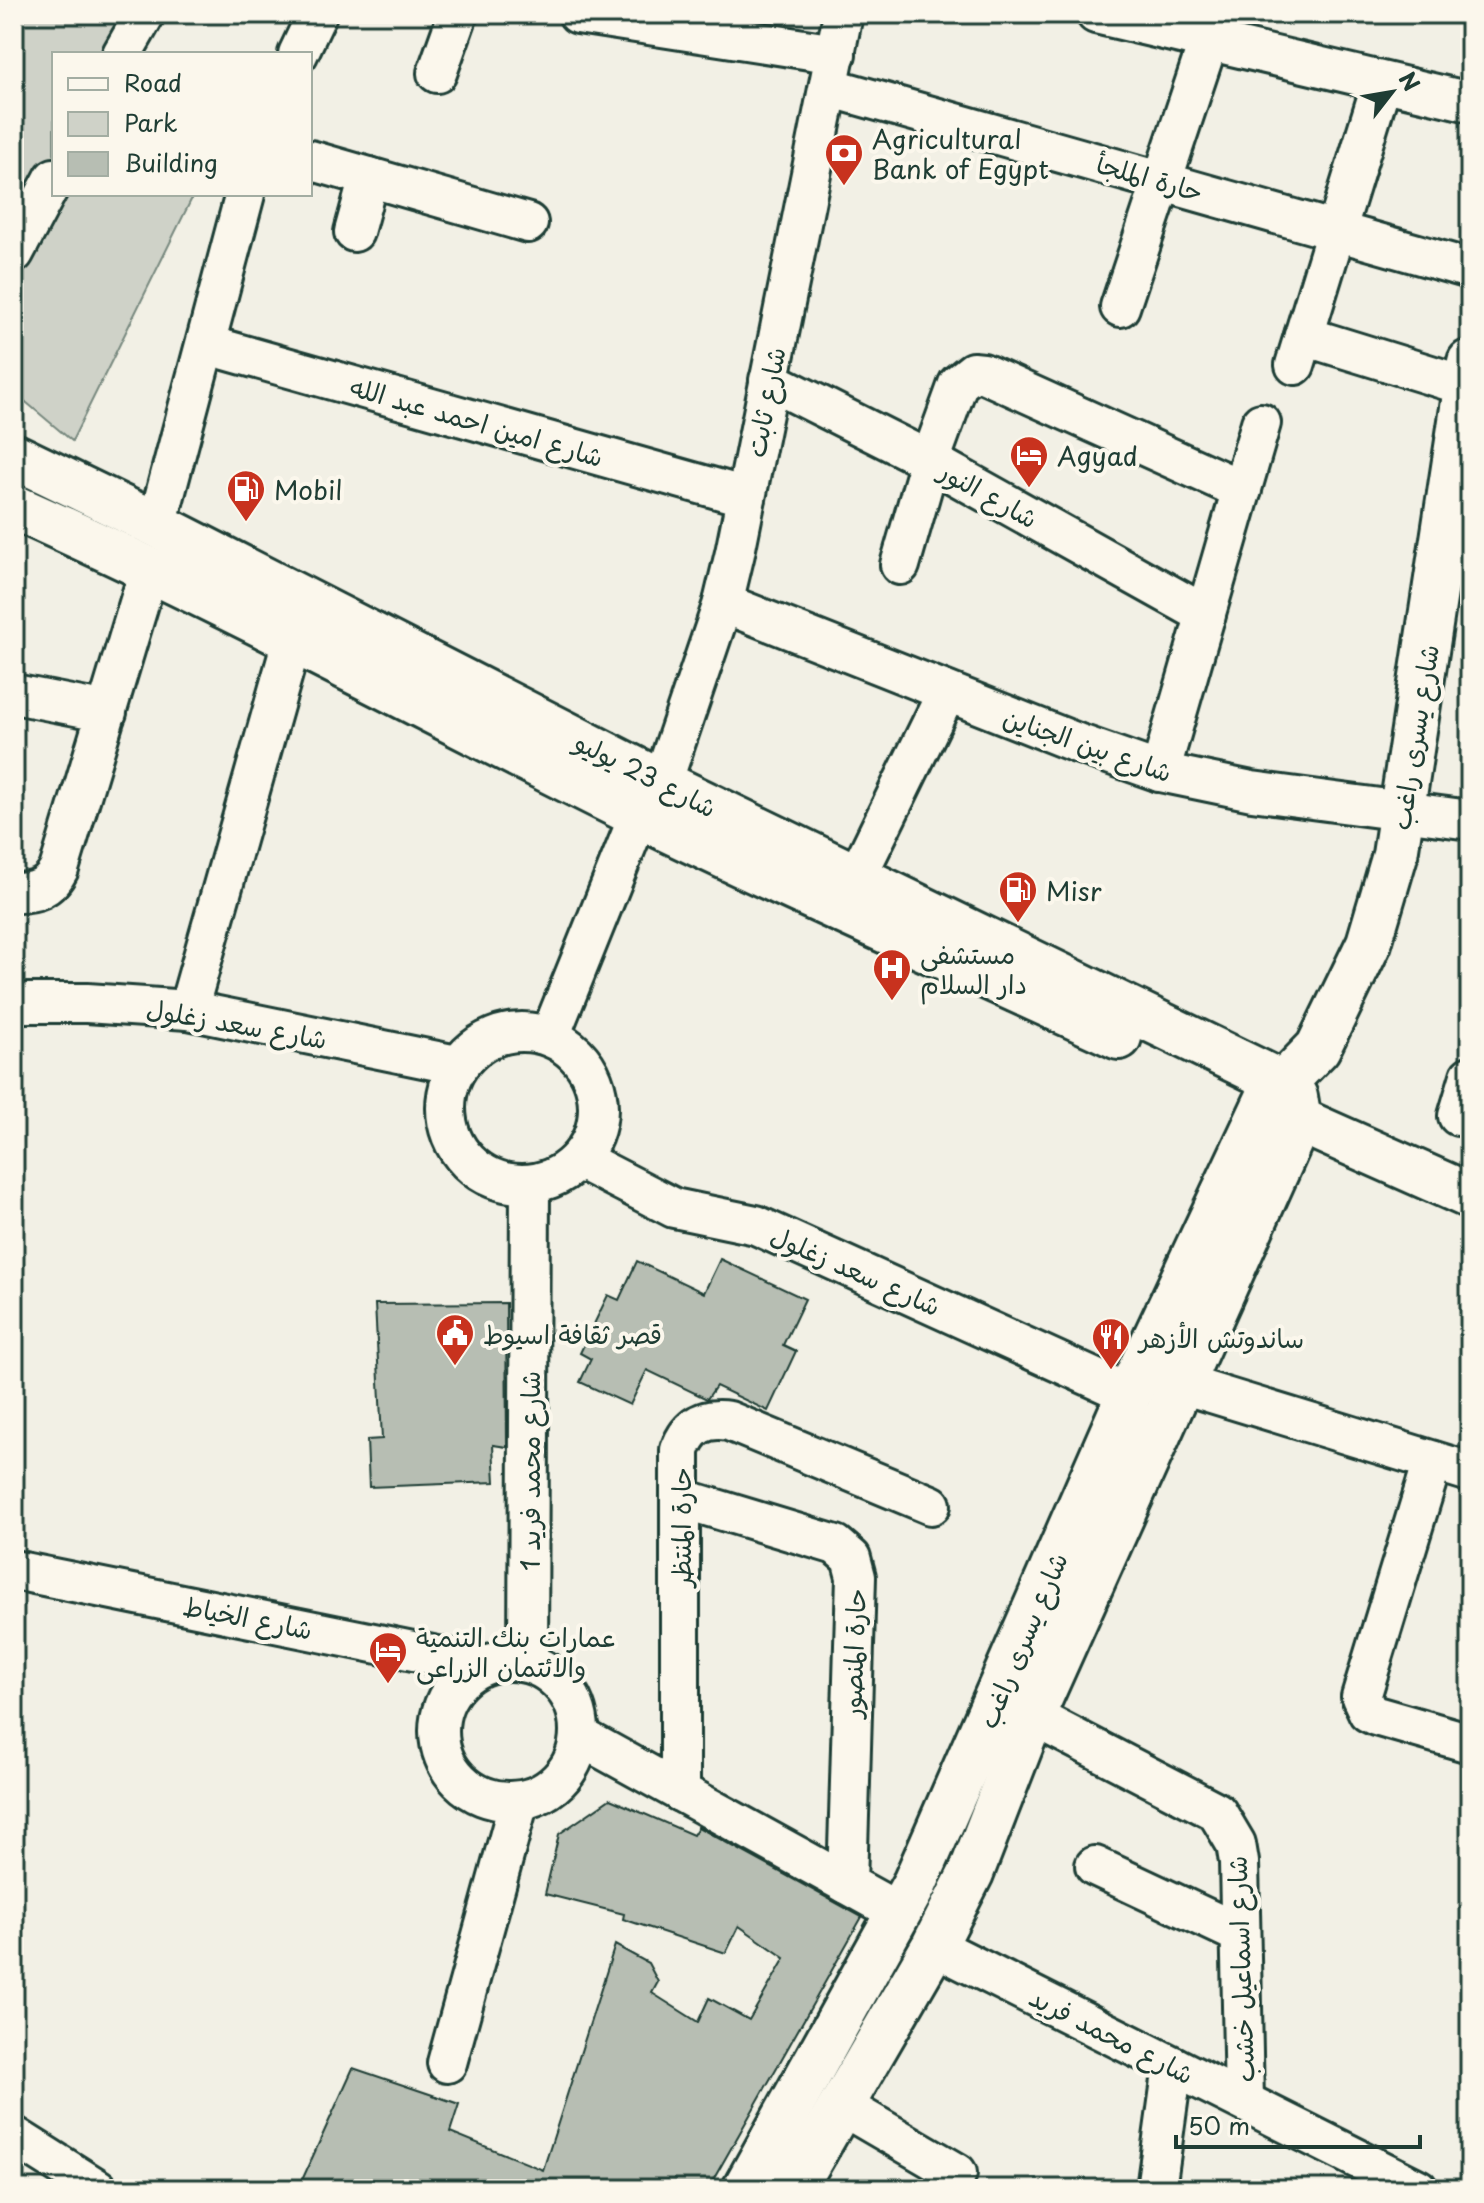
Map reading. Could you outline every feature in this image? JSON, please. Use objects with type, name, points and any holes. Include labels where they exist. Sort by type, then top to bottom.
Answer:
[{"type":"main road","name":"شارع يسرى راغب","points":[[745,2189],[900,1913],[945,1819],[1129,1394],[1282,1103],[1318,1048],[1351,986],[1384,900],[1403,810],[1468,374]]},
{"type":"main road","name":"شارع 23 يوليو","points":[[14,456],[157,525],[650,799],[856,878],[1282,1103]]},
{"type":"main road","name":"شارع 23 يوليو","points":[[14,507],[150,567],[293,638],[650,799],[1470,1196]]},
{"type":"main road","name":"شارع يسرى راغب","points":[[793,2189],[934,1946],[976,1861],[1032,1716],[1179,1383],[1282,1103]]},
{"type":"street","points":[[123,52],[145,14]]},
{"type":"street","points":[[299,52],[317,14]]},
{"type":"street","points":[[437,73],[458,14]]},
{"type":"street","name":"حارة الملجأ","points":[[578,14],[832,70],[1162,181],[1470,269]]},
{"type":"street","name":"شارع ثابت","points":[[550,1036],[650,799],[723,603],[843,14]]},
{"type":"street","points":[[1096,14],[1470,102]]},
{"type":"street","points":[[1120,307],[1209,40]]},
{"type":"street","points":[[1382,82],[1300,350],[1468,374]]},
{"type":"street","points":[[312,161],[528,223]]},
{"type":"street","points":[[354,232],[369,177]]},
{"type":"street","points":[[14,253],[52,182]]},
{"type":"street","points":[[157,525],[208,345],[245,196]]},
{"type":"street","name":"شارع امين احمد عبد الله","points":[[208,345],[746,497]]},
{"type":"street","points":[[900,565],[930,461],[958,384],[973,372],[983,373],[1242,490]]},
{"type":"street","name":"شارع النور","points":[[769,380],[930,461],[1206,615]]},
{"type":"street","points":[[1160,772],[1261,423]]},
{"type":"street","points":[[14,893],[39,891],[55,878],[150,567]]},
{"type":"street","name":"شارع بين الجناين","points":[[723,603],[1160,772],[1252,791],[1470,820]]},
{"type":"street","points":[[188,1010],[293,638]]},
{"type":"street","points":[[856,878],[947,692]]},
{"type":"street","points":[[14,694],[107,712]]},
{"type":"street","name":"شارع سعد زغلول","points":[[14,1003],[87,1003],[188,1010],[457,1065]]},
{"type":"street","points":[[509,1031],[550,1036],[569,1047],[583,1062],[596,1091],[597,1122],[579,1159],[565,1172],[530,1184],[505,1183],[482,1174],[463,1158],[450,1137],[445,1113],[447,1088],[457,1065],[471,1049],[509,1031]]},
{"type":"street","points":[[1458,1116],[1470,1076]]},
{"type":"street","name":"شارع سعد زغلول","points":[[579,1159],[674,1208],[756,1225],[1129,1394]]},
{"type":"street","name":"شارع محمد فريد 1","points":[[528,1662],[530,1184]]},
{"type":"street","points":[[1179,1383],[1470,1472]]},
{"type":"street","name":"حارة المنتظر","points":[[680,1792],[680,1450],[684,1438],[704,1421],[717,1419],[931,1505]]},
{"type":"street","points":[[1433,1461],[1361,1697],[1368,1712],[1376,1716],[1470,1743]]},
{"type":"street","name":"حارة المنصور","points":[[680,1498],[836,1545],[851,1558],[856,1577],[847,1884]]},
{"type":"street","name":"شارع الخياط","points":[[14,1570],[482,1665]]},
{"type":"street","points":[[498,1661],[528,1662],[553,1677],[572,1698],[579,1717],[579,1736],[571,1763],[554,1786],[519,1801],[498,1801],[479,1795],[462,1783],[449,1768],[441,1749],[439,1728],[442,1708],[451,1690],[482,1665],[498,1661]]},
{"type":"street","name":"شارع اسماعيل خشب","points":[[1032,1716],[1217,1812],[1236,1844],[1244,2101]]},
{"type":"street","points":[[579,1736],[900,1913]]},
{"type":"street","points":[[447,2063],[519,1801]]},
{"type":"street","points":[[1095,1866],[1240,1934]]},
{"type":"street","name":"شارع محمد فريد","points":[[934,1946],[1418,2189]]},
{"type":"street","points":[[1156,2189],[1173,2066]]},
{"type":"street","points":[[842,2106],[957,2173]]},
{"type":"street","points":[[14,2136],[98,2189]]},
{"type":"green space","points":[[14,14],[130,14],[110,52],[52,52],[52,160],[14,231]]},
{"type":"green space","points":[[55,196],[193,196],[72,441],[14,392],[14,272]]},
{"type":"building","points":[[720,1259],[805,1299],[783,1345],[796,1351],[768,1411],[716,1386],[707,1399],[647,1370],[630,1405],[580,1382],[591,1359],[580,1353],[608,1295],[619,1300],[637,1261],[704,1293]]},
{"type":"building","points":[[506,1303],[507,1447],[493,1445],[495,1482],[369,1487],[367,1440],[382,1439],[375,1304]]},
{"type":"building","points":[[610,1799],[693,1835],[698,1827],[862,1917],[708,2189],[298,2189],[353,2068],[459,2104],[450,2132],[543,2170],[615,1945],[648,1963],[658,1982],[652,1993],[698,2022],[709,1998],[749,2020],[785,1958],[739,1926],[726,1953],[623,1919],[624,1914],[545,1894],[559,1834]]},
{"type":"place","name":"Agricultural Bank of Egypt","points":[[844,187]]},
{"type":"place","name":"Agyad","points":[[1029,489]]},
{"type":"place","name":"Mobil","points":[[246,523]]},
{"type":"place","name":"Misr","points":[[1018,924]]},
{"type":"place","name":"مستشفى دار السلام","points":[[892,1002]]},
{"type":"place","name":"قصر ثقافة اسيوط","points":[[455,1367]]},
{"type":"place","name":"ساندوتش الأزهر","points":[[1111,1371]]},
{"type":"place","name":"عمارات بنك التنمية والائتمان الزراعى","points":[[388,1685]]}]
